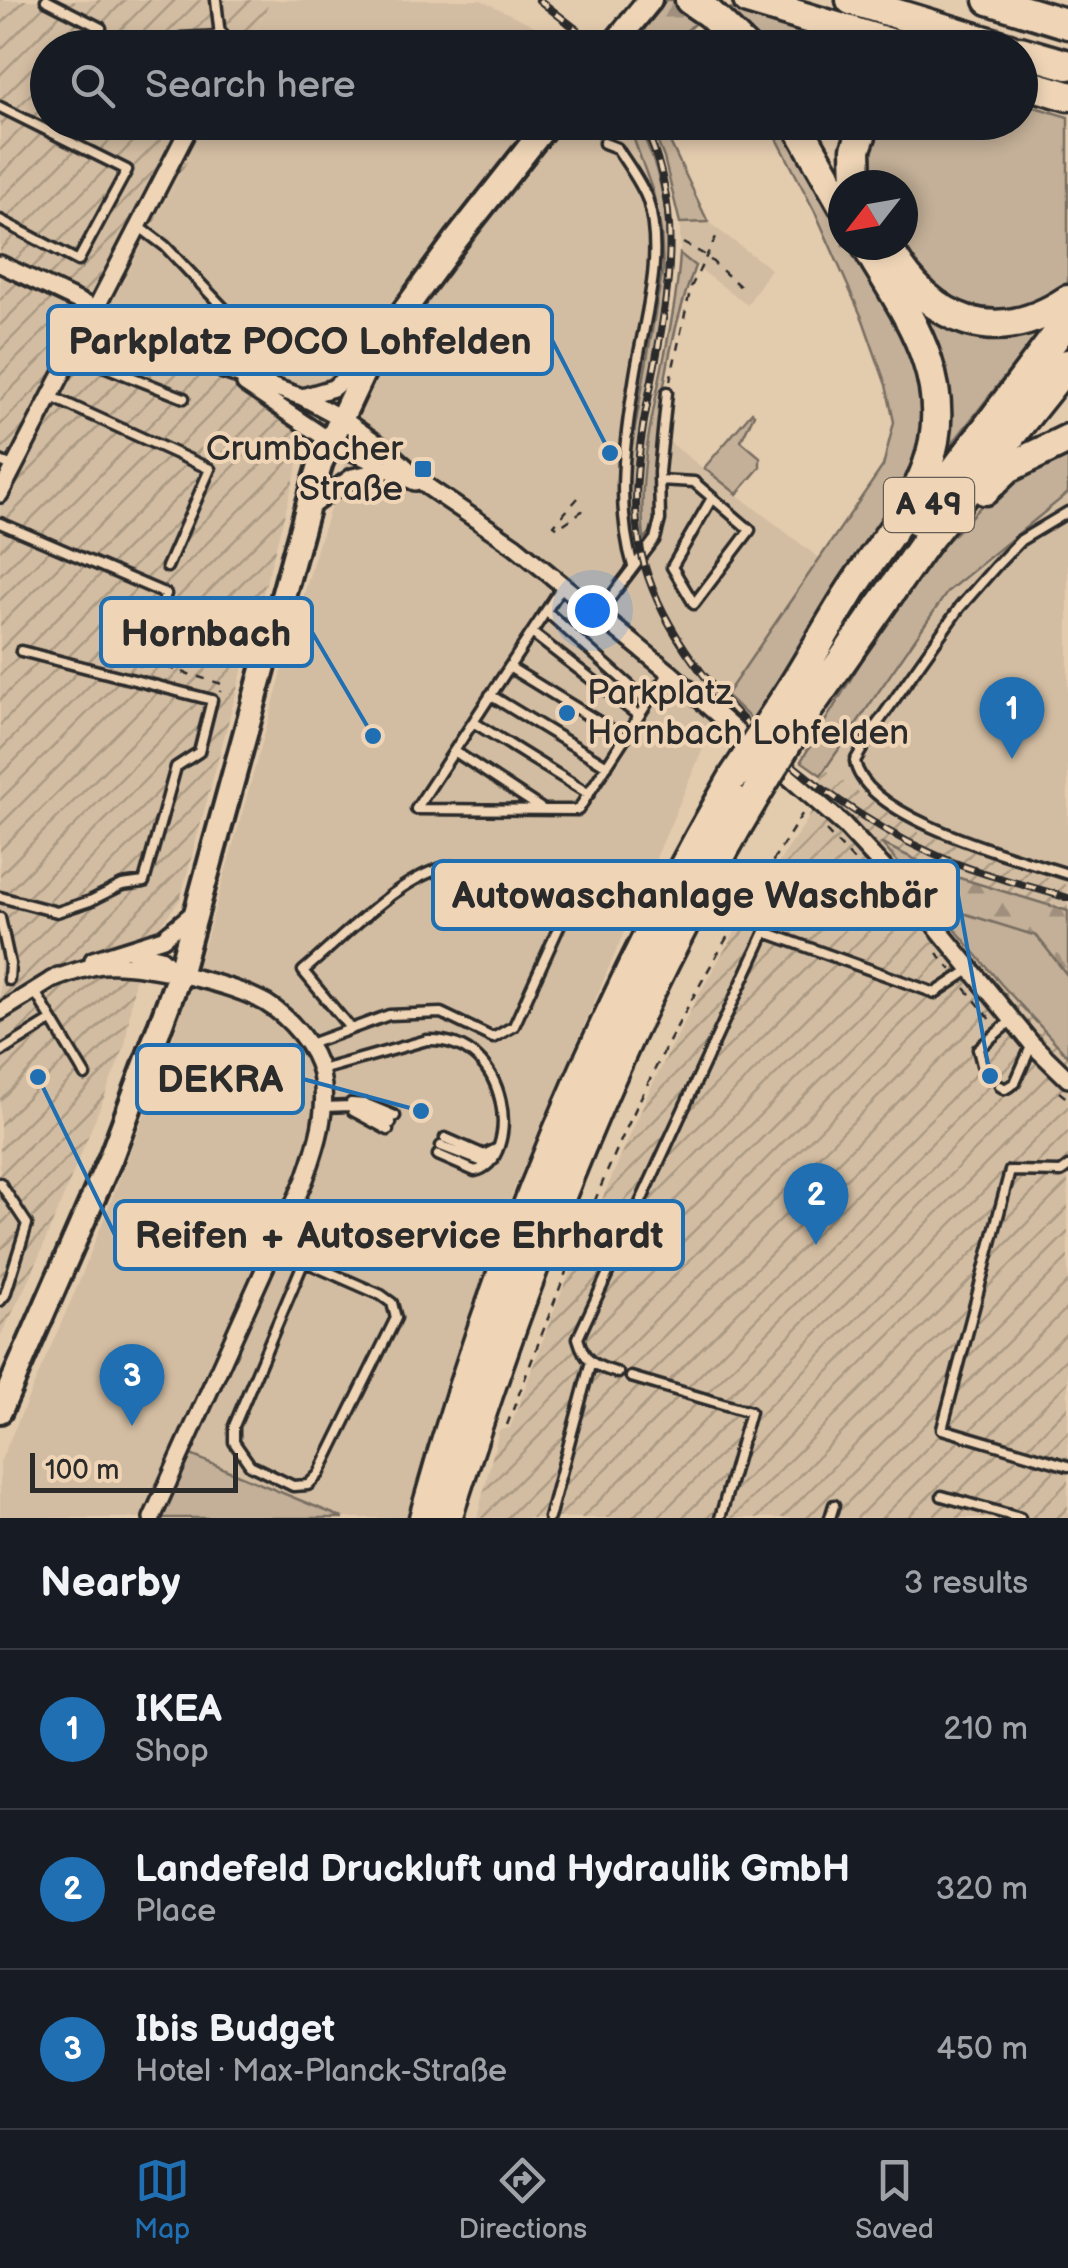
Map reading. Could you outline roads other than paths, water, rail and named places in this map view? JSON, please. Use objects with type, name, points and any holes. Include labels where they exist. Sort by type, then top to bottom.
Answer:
[{"type":"highway","points":[[690,0],[726,30]]},
{"type":"highway","points":[[748,0],[847,30]]},
{"type":"highway","points":[[851,0],[950,30]]},
{"type":"highway","points":[[989,0],[1068,24]]},
{"type":"highway","points":[[1038,56],[1068,65]]},
{"type":"highway","points":[[1038,87],[1068,96]]},
{"type":"highway","points":[[806,140],[828,179]]},
{"type":"highway","points":[[857,170],[859,140]]},
{"type":"highway","points":[[792,703],[851,590],[914,500],[933,449],[936,419],[927,360],[874,260]]},
{"type":"highway","points":[[896,260],[918,292],[959,318],[1005,326],[1036,318],[1068,300]]},
{"type":"highway","name":"A 49","points":[[424,1518],[484,1319],[556,1133],[630,971],[792,703],[1068,320]]},
{"type":"highway","name":"A 49","points":[[792,703],[1068,364]]},
{"type":"highway","points":[[924,544],[1008,468],[1068,439]]},
{"type":"highway","name":"A 49","points":[[447,1518],[521,1294],[606,1083],[745,786]]},
{"type":"main road","points":[[626,30],[643,9]]},
{"type":"main road","points":[[0,1411],[111,1158],[179,975],[307,509],[330,441],[371,356],[536,140]]},
{"type":"street","points":[[0,494],[7,464],[52,397],[182,140]]},
{"type":"street","points":[[0,264],[224,370],[302,397],[341,418],[388,451],[428,487],[515,546],[669,672],[818,802],[921,908],[964,974],[1006,1025],[1032,1044],[1060,1083]]},
{"type":"street","points":[[302,397],[333,388],[371,356]]},
{"type":"street","points":[[224,370],[330,441],[428,487]]},
{"type":"street","points":[[307,509],[352,477],[385,470]]},
{"type":"street","points":[[0,1012],[84,963],[168,936],[195,911]]},
{"type":"street","points":[[131,950],[160,958],[179,975]]},
{"type":"street","points":[[51,980],[100,965],[130,965],[179,975],[267,1004],[292,1025],[321,1070],[323,1107],[314,1154],[152,1518]]},
{"type":"lane","points":[[44,0],[101,28]]},
{"type":"lane","points":[[216,0],[218,30]]},
{"type":"lane","points":[[0,108],[30,123]]},
{"type":"lane","points":[[0,220],[78,261],[127,170],[66,140]]},
{"type":"lane","points":[[604,144],[618,148],[648,200],[656,268],[635,376],[624,476],[624,535],[633,566]]},
{"type":"lane","points":[[137,224],[166,246],[242,325],[224,370]]},
{"type":"lane","points":[[72,354],[184,398]]},
{"type":"lane","points":[[598,614],[655,539],[660,520],[659,480],[667,392]]},
{"type":"lane","points":[[52,397],[210,468],[166,567]]},
{"type":"lane","points":[[659,480],[694,482],[750,530],[694,604],[672,567],[712,498]]},
{"type":"lane","points":[[1068,512],[1021,540],[996,566],[938,638],[857,752],[855,761],[864,782],[917,822],[1068,874]]},
{"type":"lane","points":[[0,523],[166,594],[140,659]]},
{"type":"lane","points":[[563,585],[416,809],[578,810],[669,672]]},
{"type":"lane","points":[[546,611],[648,702]]},
{"type":"lane","points":[[532,633],[639,716]]},
{"type":"lane","points":[[0,897],[57,912],[122,886],[144,882],[176,766],[199,752],[212,700],[21,652]]},
{"type":"lane","points":[[509,667],[625,738]]},
{"type":"lane","points":[[490,696],[607,766]]},
{"type":"lane","points":[[473,722],[588,794]]},
{"type":"lane","points":[[454,751],[544,810]]},
{"type":"lane","points":[[350,1028],[304,971],[402,888],[432,869],[452,866]]},
{"type":"lane","points":[[307,1045],[389,1015],[442,1014],[492,1038],[514,1026],[578,885]]},
{"type":"lane","points":[[0,918],[10,964],[9,980]]},
{"type":"lane","points":[[618,1373],[590,1365],[578,1338],[765,932],[935,993],[964,974]]},
{"type":"lane","points":[[34,990],[85,1075]]},
{"type":"lane","points":[[0,1052],[52,1020]]},
{"type":"lane","points":[[982,1065],[978,1048],[1006,1025]]},
{"type":"lane","points":[[321,1070],[427,1040],[455,1044],[480,1058],[496,1082],[502,1123],[496,1149],[490,1163],[475,1170],[441,1146],[484,1155],[496,1149]]},
{"type":"lane","points":[[1000,1086],[1006,1089],[1015,1083],[1032,1044]]},
{"type":"lane","points":[[323,1107],[342,1104],[366,1104],[391,1123],[342,1104]]},
{"type":"lane","points":[[1068,1167],[1061,1172],[1010,1171],[942,1429],[1068,1466]]},
{"type":"lane","points":[[0,1183],[27,1224],[0,1301]]},
{"type":"lane","points":[[274,1248],[304,1261],[381,1295],[392,1303],[396,1318],[320,1474],[308,1484],[294,1486],[250,1465],[234,1442],[234,1426],[304,1261]]},
{"type":"lane","points":[[550,1518],[590,1365]]},
{"type":"lane","points":[[632,1377],[750,1412],[720,1518]]},
{"type":"lane","points":[[942,1496],[1020,1518]]},
{"type":"lane","points":[[830,1518],[834,1505]]},
{"type":"railway","points":[[539,0],[577,30]]},
{"type":"railway","points":[[649,140],[666,197],[668,273],[639,455],[637,527],[653,590],[678,638],[710,684],[750,727],[840,801],[886,830],[947,860],[1068,898]]},
{"type":"place","name":"Parkplatz POCO Lohfelden","points":[[610,453]]},
{"type":"place","name":"Crumbacher Straße","points":[[423,469]]},
{"type":"place","name":"Parkplatz Hornbach Lohfelden","points":[[567,713]]},
{"type":"place","name":"Hornbach","points":[[373,736]]},
{"type":"place","name":"IKEA","points":[[1012,759]]},
{"type":"place","name":"Autowaschanlage Waschbär","points":[[990,1076]]},
{"type":"place","name":"Reifen + Autoservice Ehrhardt","points":[[38,1077]]},
{"type":"place","name":"DEKRA","points":[[421,1111]]},
{"type":"place","name":"Landefeld Druckluft und Hydraulik GmbH","points":[[816,1245]]},
{"type":"place","name":"Ibis Budget","points":[[132,1426]]}]
